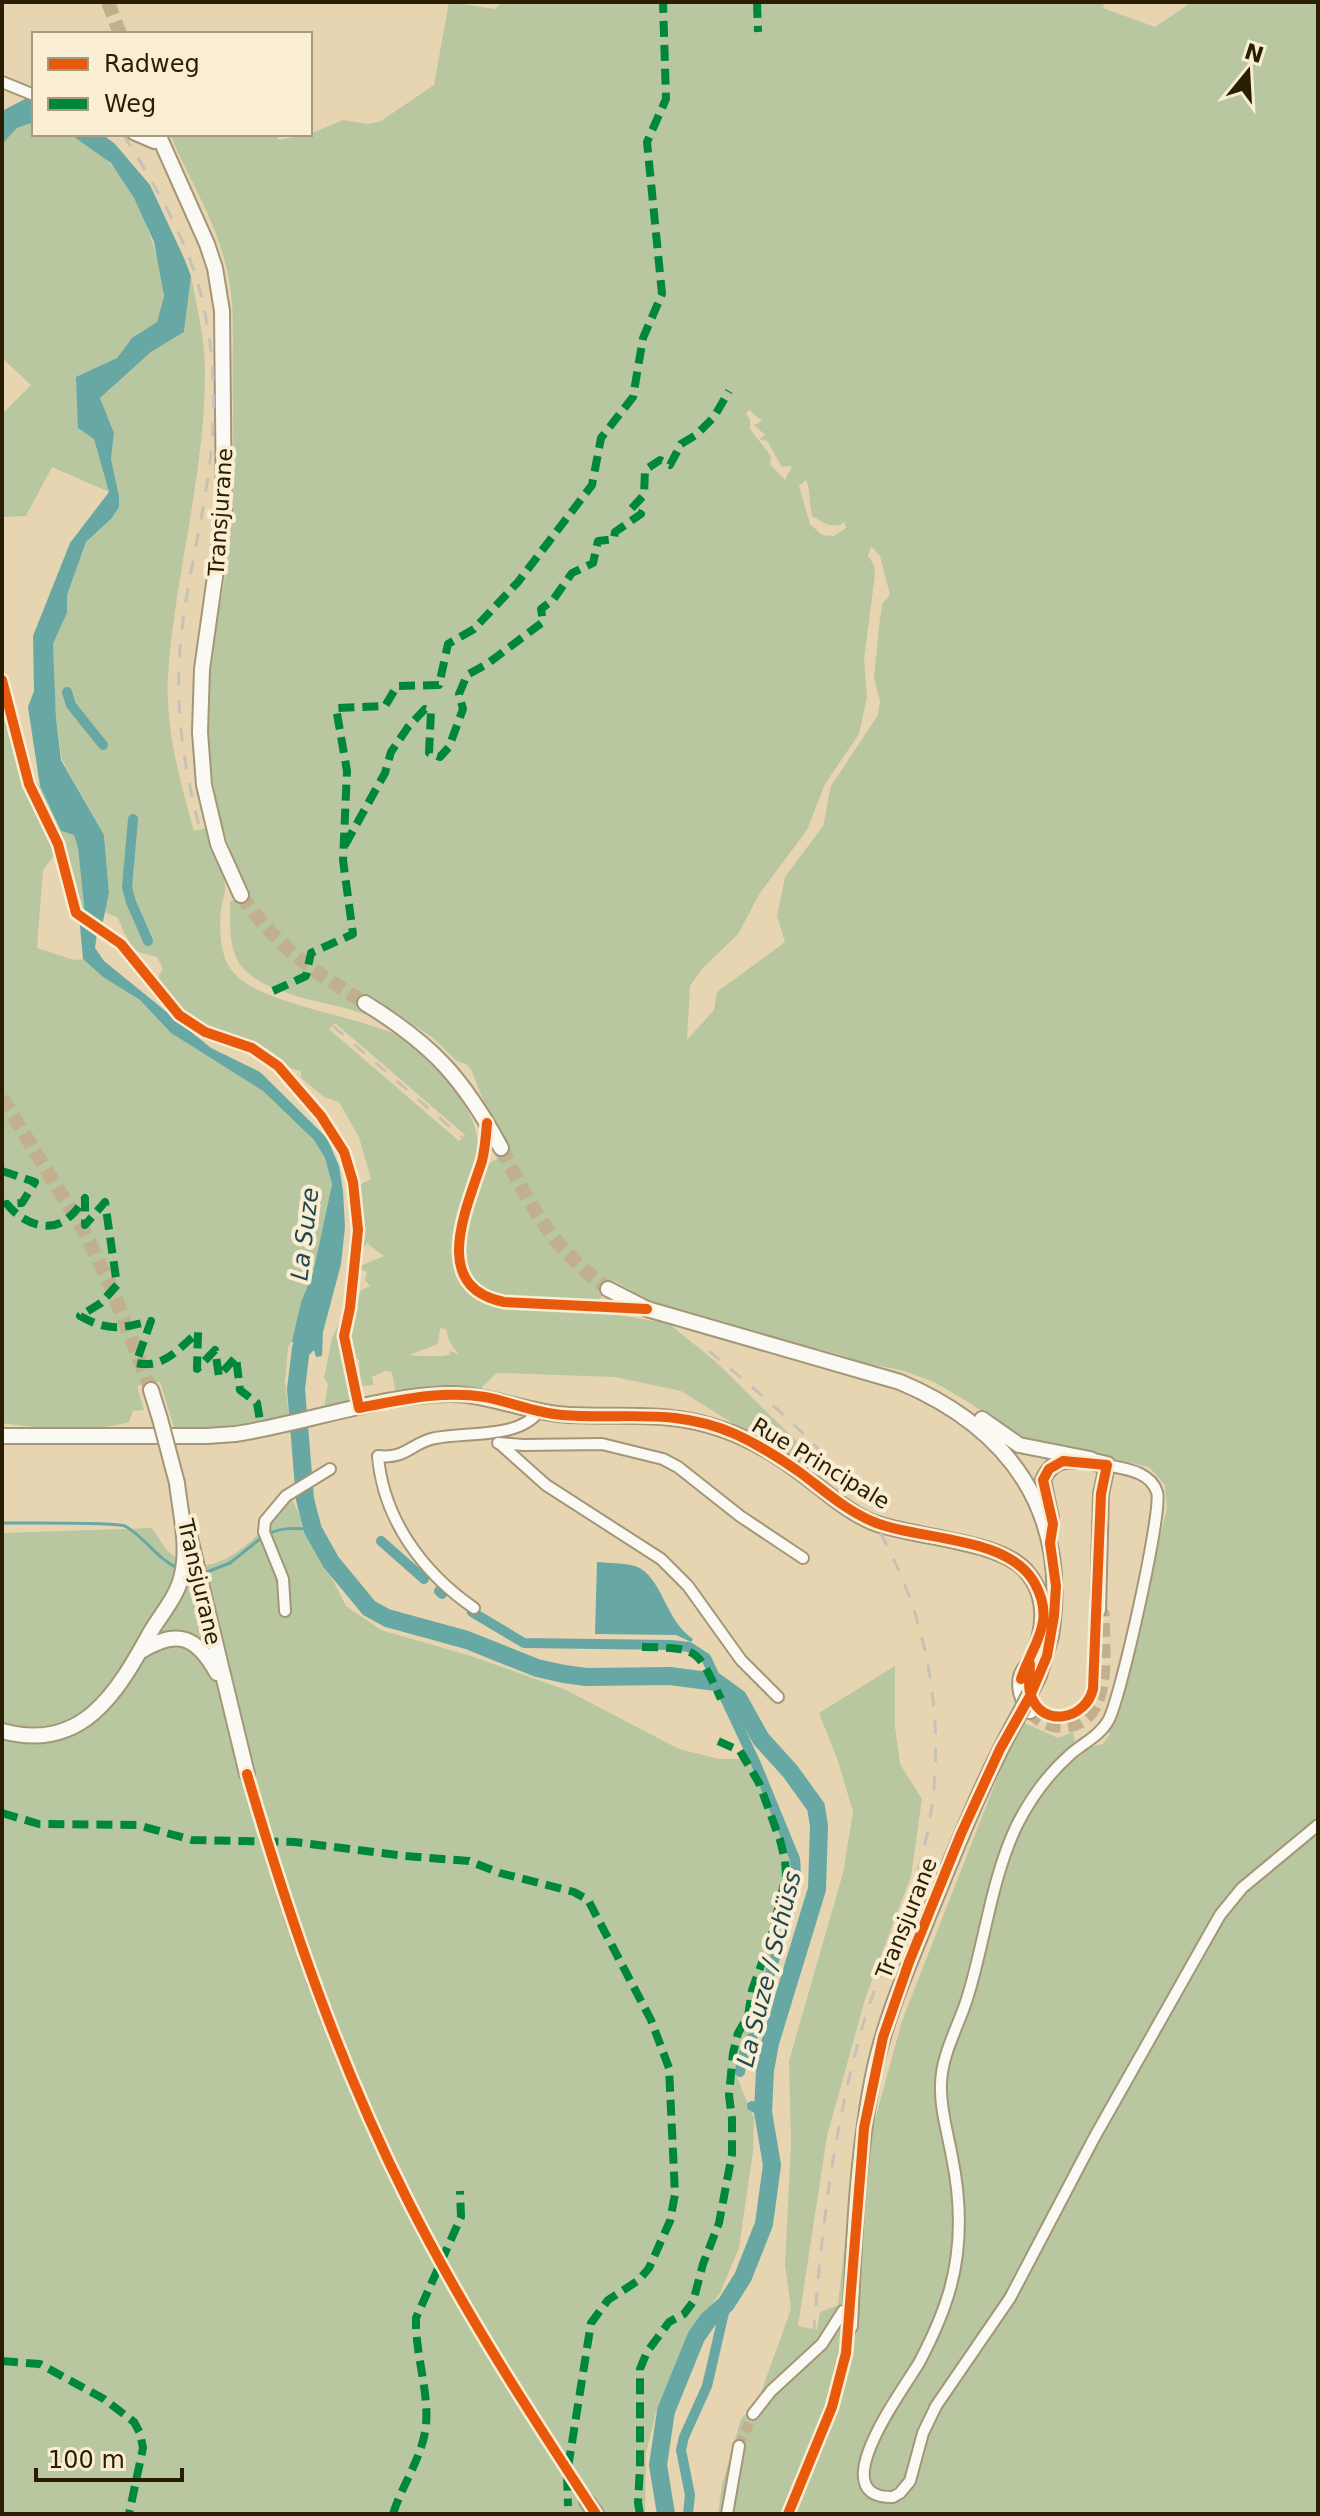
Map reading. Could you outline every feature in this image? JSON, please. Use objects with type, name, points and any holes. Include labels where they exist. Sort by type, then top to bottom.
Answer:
[{"type":"main road","name":"Transjurane","points":[[156,138],[207,244],[215,268],[222,311],[224,513],[202,669],[200,732],[204,785],[218,844],[241,895]]},
{"type":"main road","points":[[365,1003],[429,1047],[447,1065],[481,1111],[501,1148]]},
{"type":"main road","name":"Transjurane","points":[[608,1289],[647,1309],[879,1375],[939,1399],[965,1415],[1015,1466],[1038,1508],[1050,1543],[1056,1586],[1051,1636],[1028,1710],[993,1763],[961,1834],[909,1962],[883,2037],[864,2128],[850,2326]]},
{"type":"main road","name":"Transjurane","points":[[152,1393],[177,1483],[247,1774]]},
{"type":"main road","name":"Rue Principale","points":[[2,1436],[207,1436],[264,1429],[421,1396],[451,1394],[487,1398],[571,1416],[656,1414],[683,1418],[722,1429],[775,1456],[840,1504],[868,1520],[993,1551],[1012,1559],[1028,1573],[1040,1594],[1043,1620],[1030,1662],[1028,1710]]},
{"type":"main road","points":[[939,1399],[968,1408],[1019,1445],[1102,1464]]},
{"type":"main road","points":[[1050,1543],[1053,1524],[1043,1488],[1043,1480],[1049,1469],[1058,1462],[1068,1460],[1102,1464]]},
{"type":"main road","points":[[1098,1610],[1102,1464]]},
{"type":"main road","points":[[2,1731],[42,1735],[67,1729],[89,1717],[108,1700],[141,1651],[182,1576],[184,1552],[177,1483]]},
{"type":"main road","points":[[141,1651],[166,1638],[191,1641],[207,1655],[226,1692]]},
{"type":"main road","points":[[587,2501],[596,2514]]},
{"type":"street","points":[[2,82],[32,94]]},
{"type":"street","points":[[2,680],[29,784],[58,844],[71,897],[81,918],[127,951],[179,1015],[205,1032],[252,1048],[278,1066],[293,1081],[344,1152],[353,1182],[358,1230],[344,1336],[354,1410]]},
{"type":"street","points":[[474,1608],[447,1588],[408,1542],[384,1496],[378,1456],[400,1455],[431,1439],[483,1434],[523,1424],[539,1411]]},
{"type":"street","points":[[483,1434],[499,1443],[546,1485],[661,1559],[688,1586],[741,1660],[778,1697]]},
{"type":"street","points":[[499,1443],[602,1444],[663,1459],[803,1558]]},
{"type":"street","points":[[1102,1464],[1143,1474],[1157,1491],[1158,1518],[1148,1566],[1109,1721],[1038,1789],[1011,1837],[966,2002],[944,2063],[940,2089],[959,2205],[954,2269],[951,2288],[933,2337],[878,2430],[866,2459],[864,2478],[870,2490],[877,2495],[893,2497],[906,2488],[928,2419],[1010,2298],[1094,2138],[1220,1915],[1242,1888],[1318,1825]]},
{"type":"street","points":[[285,1611],[283,1579],[264,1532],[265,1521],[293,1490],[330,1469]]},
{"type":"street","points":[[753,2414],[771,2391],[822,2344],[843,2311]]},
{"type":"street","points":[[727,2514],[739,2446]]},
{"type":"green space","points":[[449,2],[495,9],[502,2],[1105,2],[1103,8],[1155,27],[1192,2],[1318,2],[1318,2514],[718,2514],[722,2485],[741,2419],[758,2401],[791,2309],[785,2265],[791,2143],[789,2061],[843,1873],[853,1812],[819,1713],[895,1666],[895,1726],[900,1764],[922,1799],[911,1876],[866,1996],[827,2136],[798,2326],[817,2330],[820,2312],[838,2305],[847,2222],[902,2021],[1009,1748],[1022,1722],[1058,1738],[1073,1732],[1075,1741],[1053,1763],[1066,1768],[1091,1747],[1103,1744],[1110,1734],[1108,1731],[1117,1715],[1167,1508],[1165,1485],[1149,1467],[1068,1449],[1023,1443],[973,1405],[934,1382],[901,1370],[864,1363],[658,1306],[613,1280],[598,1302],[514,1300],[480,1287],[468,1274],[461,1256],[454,1257],[456,1274],[463,1287],[478,1300],[518,1308],[611,1314],[668,1323],[715,1361],[829,1473],[822,1479],[681,1391],[615,1377],[497,1373],[481,1388],[434,1385],[395,1390],[392,1372],[385,1371],[372,1377],[374,1385],[361,1386],[359,1360],[348,1353],[348,1337],[358,1297],[361,1290],[370,1286],[365,1280],[367,1272],[360,1266],[384,1256],[368,1244],[371,1239],[362,1249],[365,1233],[357,1186],[371,1179],[359,1137],[339,1102],[324,1097],[301,1078],[301,1071],[287,1067],[253,1043],[211,1030],[187,1015],[158,978],[163,969],[157,957],[135,951],[118,918],[105,912],[109,893],[104,835],[62,760],[56,718],[53,644],[67,613],[67,595],[86,542],[111,519],[119,496],[111,459],[114,433],[100,398],[151,352],[184,332],[191,276],[204,348],[204,410],[172,637],[168,695],[175,754],[194,831],[206,828],[224,878],[220,923],[224,955],[230,968],[243,981],[262,992],[389,1032],[408,1041],[430,1061],[464,1104],[477,1136],[476,1163],[456,1226],[466,1227],[484,1166],[497,1159],[494,1151],[508,1143],[483,1100],[471,1069],[458,1062],[433,1038],[369,994],[362,1008],[373,1015],[370,1016],[296,996],[259,981],[245,970],[234,951],[230,902],[249,890],[226,836],[212,778],[209,749],[208,690],[232,514],[232,304],[217,235],[171,136],[276,136],[279,140],[312,136],[312,133],[343,120],[368,124],[381,121],[434,85]],"holes":[[[749,410],[762,421],[754,425],[765,435],[759,439],[767,441],[782,467],[792,466],[785,480],[770,464],[771,456],[750,429],[750,419],[746,414]],[[806,480],[812,516],[836,526],[844,522],[846,528],[834,536],[822,535],[810,524],[799,486]],[[871,546],[880,556],[890,595],[882,604],[879,627],[874,678],[880,701],[878,715],[831,786],[823,826],[785,877],[777,916],[785,942],[717,992],[714,1010],[687,1040],[690,986],[702,969],[738,934],[760,893],[807,830],[825,784],[859,734],[867,697],[864,659],[875,575],[874,565],[868,556]],[[335,1023],[465,1136],[459,1141],[329,1029]],[[440,1328],[446,1329],[449,1341],[458,1354],[450,1351],[445,1356],[409,1355],[438,1344]]]},
{"type":"green space","points":[[32,123],[32,136],[73,136],[90,145],[107,160],[122,179],[146,225],[160,271],[163,296],[157,322],[132,338],[117,358],[77,377],[109,492],[52,467],[26,516],[2,517],[2,414],[31,385],[2,358],[2,144],[17,128]]},
{"type":"green space","points":[[2,697],[27,770],[40,786],[61,831],[74,835],[78,848],[85,916],[77,902],[66,849],[57,851],[43,870],[37,948],[74,960],[83,959],[103,977],[140,1000],[171,1033],[263,1091],[314,1140],[325,1158],[332,1183],[313,1273],[301,1302],[294,1339],[288,1347],[285,1382],[289,1416],[223,1427],[174,1427],[160,1382],[137,1386],[144,1410],[133,1411],[129,1422],[98,1428],[66,1429],[2,1423]]},
{"type":"green space","points":[[342,1318],[339,1337],[351,1396],[348,1402],[324,1408],[328,1384],[324,1378],[332,1338]]},
{"type":"green space","points":[[292,1500],[346,1606],[381,1630],[471,1656],[566,1690],[679,1749],[719,1759],[746,1756],[790,1847],[792,1891],[789,1915],[764,2009],[741,2048],[736,2075],[754,2118],[753,2151],[739,2248],[720,2293],[682,2354],[656,2412],[646,2453],[645,2514],[2,2514],[2,1533],[152,1528],[170,1553],[186,1563],[203,1566],[237,1552]]},
{"type":"water","points":[[25,99],[32,100],[32,123],[17,128],[2,144],[2,111]]},
{"type":"water","points":[[73,136],[105,136],[150,185],[191,276],[184,332],[151,352],[100,398],[114,433],[111,459],[119,507],[111,519],[86,542],[67,595],[67,613],[53,644],[61,760],[104,835],[109,893],[95,948],[104,961],[211,1048],[260,1072],[327,1138],[339,1166],[345,1227],[341,1264],[323,1332],[322,1356],[316,1357],[314,1350],[310,1354],[292,1342],[301,1302],[313,1273],[332,1184],[325,1158],[314,1140],[263,1091],[171,1033],[140,1000],[103,977],[83,959],[80,926],[85,916],[78,848],[74,835],[61,831],[40,786],[28,707],[34,691],[33,636],[70,543],[109,492],[94,439],[78,428],[76,377],[117,358],[132,338],[157,322],[164,296],[154,242],[134,198],[111,163]]},
{"type":"water","points":[[597,1562],[631,1565],[644,1571],[658,1588],[676,1621],[693,1639],[691,1642],[676,1635],[595,1634]]},
{"type":"waterway","points":[[67,692],[71,705],[103,745]]},
{"type":"waterway","points":[[133,819],[127,887],[148,941]]},
{"type":"waterway","name":"La Suze / Schüss","points":[[311,1327],[301,1348],[296,1389],[305,1499],[313,1530],[331,1562],[369,1608],[387,1618],[467,1640],[537,1668],[564,1674],[586,1677],[670,1676],[716,1682],[738,1698],[761,1739],[790,1771],[816,1807],[819,1826],[817,1889],[770,2043],[765,2070],[763,2112],[772,2165],[764,2224],[743,2277],[726,2304],[708,2320],[696,2337],[666,2411],[658,2465],[666,2514]]},
{"type":"waterway","points":[[2,1523],[125,1526],[164,1560],[178,1568]]},
{"type":"waterway","points":[[268,1534],[290,1529],[313,1530]]},
{"type":"waterway","points":[[204,1573],[230,1563],[261,1538]]},
{"type":"waterway","points":[[381,1541],[424,1579]]},
{"type":"waterway","points":[[439,1591],[442,1594]]},
{"type":"waterway","points":[[472,1612],[524,1643],[671,1645],[689,1647],[706,1658],[756,1764],[795,1859],[794,1891],[767,1985],[765,2010],[744,2055],[740,2072]]},
{"type":"waterway","points":[[752,2106],[763,2112]]},
{"type":"waterway","points":[[688,2514],[690,2495],[681,2450],[707,2386],[726,2304]]},
{"type":"tunnel","points":[[108,2],[119,32]]},
{"type":"tunnel","points":[[241,895],[282,943],[328,980],[365,1003]]},
{"type":"tunnel","points":[[2,1098],[83,1229],[112,1289],[151,1390]]},
{"type":"tunnel","points":[[501,1148],[545,1226],[572,1258],[608,1289]]},
{"type":"tunnel","points":[[1030,1711],[1045,1722],[1063,1726],[1079,1722],[1091,1713],[1102,1683],[1103,1615],[1098,1610]]},
{"type":"tunnel","points":[[247,1774],[305,1962],[382,2147],[470,2315],[587,2501]]},
{"type":"tunnel","points":[[788,2514],[832,2407],[850,2326]]},
{"type":"tunnel","points":[[739,2446],[753,2414]]},
{"type":"railway","points":[[124,136],[182,239],[198,284],[211,350],[214,392],[211,456],[183,620],[179,668],[179,709],[184,750],[200,830]]},
{"type":"railway","points":[[333,1026],[463,1138]]},
{"type":"railway","points":[[709,1351],[804,1434],[833,1465],[863,1505],[889,1549],[909,1595],[923,1644],[932,1693],[936,1744],[933,1794],[925,1844],[911,1892],[868,2008],[843,2105],[820,2255],[814,2330]]},
{"type":"marked path","points":[[273,991],[306,976],[311,953],[353,934],[343,860],[347,771],[336,708],[385,706],[397,686],[439,685],[448,644],[474,629],[518,582],[592,485],[601,438],[633,397],[643,338],[662,294],[647,142],[666,99],[663,2]]},
{"type":"marked path","points":[[757,2],[758,32]]},
{"type":"marked path","points":[[345,845],[385,773],[391,752],[408,727],[425,709],[431,711],[429,753],[440,757],[449,747],[463,709],[459,694],[467,675],[487,664],[543,622],[541,609],[553,600],[572,573],[593,563],[598,541],[614,539],[615,532],[641,514],[631,509],[644,495],[645,470],[660,460],[670,465],[681,444],[696,435],[714,417],[729,391]]},
{"type":"marked path","points":[[2,1171],[35,1182],[22,1203],[7,1204],[19,1216],[35,1224],[60,1223],[73,1214],[85,1198],[85,1225],[105,1202],[117,1285],[101,1303],[80,1316],[99,1325],[115,1327],[151,1321],[136,1363],[163,1360],[198,1332],[197,1369],[215,1350],[219,1376],[236,1357],[240,1390],[257,1403],[260,1421]]},
{"type":"marked path","points":[[642,1647],[675,1648],[694,1654],[707,1670],[721,1699]]},
{"type":"marked path","points":[[640,2514],[640,2369],[647,2352],[669,2322],[684,2314],[693,2302],[719,2223],[732,2154],[729,2095],[733,2053],[738,2033],[748,2016],[752,1990],[771,1938],[786,1875],[780,1840],[759,1783],[740,1751],[718,1741]]},
{"type":"marked path","points":[[2,1813],[39,1824],[137,1825],[192,1840],[295,1842],[469,1861],[500,1873],[574,1892],[588,1900],[651,2020],[669,2068],[675,2194],[670,2221],[649,2268],[639,2280],[608,2300],[591,2323],[567,2474],[568,2506]]},
{"type":"marked path","points":[[393,2514],[421,2448],[426,2425],[426,2399],[416,2318],[461,2217],[460,2191]]},
{"type":"marked path","points":[[2,2361],[40,2364],[104,2399],[134,2422],[143,2448],[129,2514]]},
{"type":"cycle path","points":[[2,680],[29,784],[58,844],[76,913],[121,944],[179,1015],[205,1032],[252,1048],[278,1066],[321,1116],[344,1152],[353,1182],[358,1230],[344,1336],[359,1408],[422,1397],[469,1395],[562,1415],[691,1420],[735,1434],[783,1461],[868,1519],[898,1529],[985,1548],[1022,1567],[1041,1596],[1043,1621],[1021,1679]]},
{"type":"cycle path","points":[[487,1123],[482,1161],[459,1244],[460,1263],[467,1280],[481,1294],[504,1302],[647,1309]]},
{"type":"cycle path","points":[[788,2514],[832,2407],[846,2353],[864,2128],[883,2037],[909,1962],[961,1834],[1000,1749],[1030,1696],[1047,1656],[1056,1586],[1050,1543],[1053,1524],[1043,1480],[1049,1469],[1063,1461],[1107,1465],[1101,1494],[1093,1689],[1089,1699],[1082,1707],[1064,1716],[1045,1713],[1031,1696],[1030,1692],[1029,1684],[1030,1664]]},
{"type":"cycle path","points":[[247,1774],[318,1991],[383,2149],[429,2242],[474,2321],[596,2514]]},
{"type":"water label","name":"La Suze","points":[[305,1234]]}]
